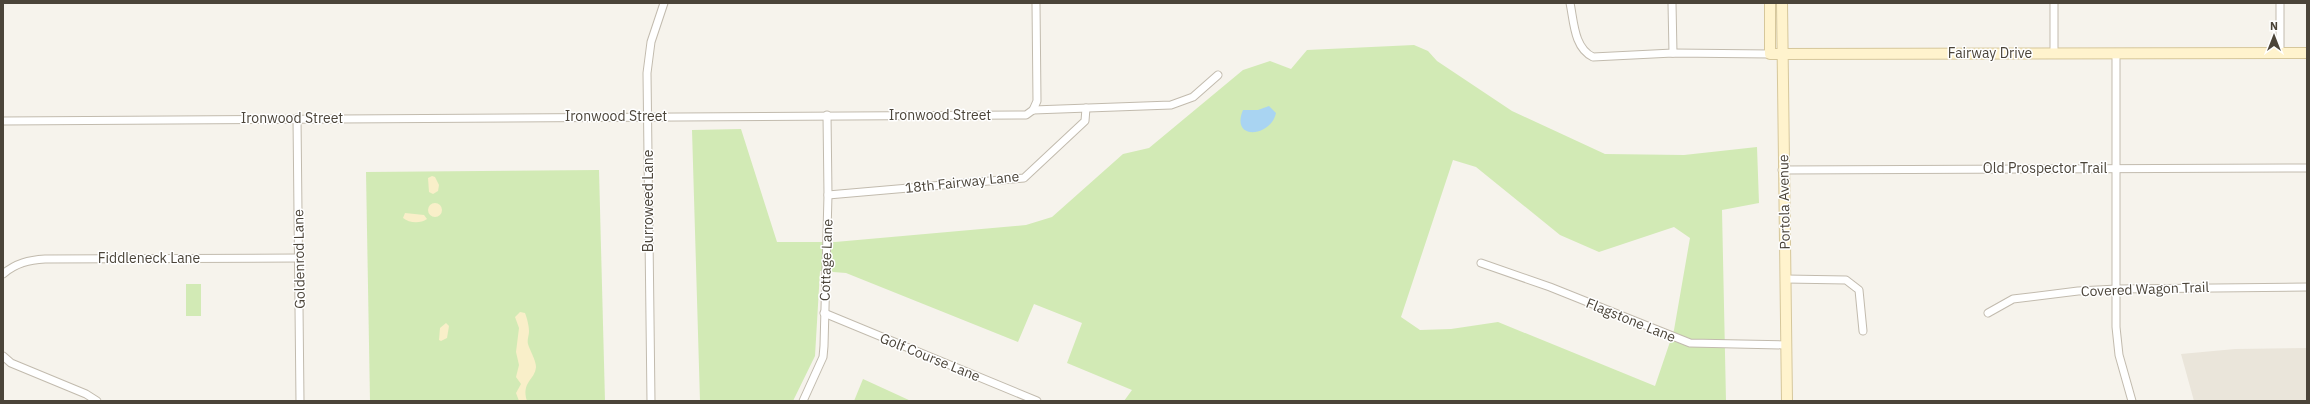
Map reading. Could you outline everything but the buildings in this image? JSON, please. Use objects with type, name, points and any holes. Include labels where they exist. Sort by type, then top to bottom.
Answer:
[{"type":"street","name":"Burroweed Lane","points":[[651,401],[647,73],[651,42],[664,3]]},
{"type":"street","points":[[1034,110],[1037,101],[1036,3]]},
{"type":"street","name":"Fairway Drive","points":[[1570,3],[1580,47],[1586,54],[1593,57],[1672,53],[2307,53]]},
{"type":"street","points":[[1672,3],[1672,53]]},
{"type":"street","points":[[1770,3],[1770,54]]},
{"type":"street","name":"Portola Avenue","points":[[1782,3],[1782,170],[1786,279],[1787,401]]},
{"type":"street","points":[[2054,3],[2054,54]]},
{"type":"street","points":[[2280,3],[2280,53]]},
{"type":"street","points":[[2116,54],[2116,327],[2119,355],[2132,401]]},
{"type":"street","name":"Ironwood Street","points":[[3,120],[1026,115],[1034,110],[1171,105],[1193,97],[1218,75]]},
{"type":"street","name":"18th Fairway Lane","points":[[828,195],[1024,178],[1085,121],[1086,108]]},
{"type":"street","name":"Cottage Lane","points":[[803,401],[823,358],[828,195],[827,115]]},
{"type":"street","name":"Goldenrod Lane","points":[[297,118],[300,401]]},
{"type":"street","name":"Old Prospector Trail","points":[[1782,170],[2307,168]]},
{"type":"street","name":"Fiddleneck Lane","points":[[3,274],[11,267],[27,260],[45,259],[299,258]]},
{"type":"street","name":"Flagstone Lane","points":[[1481,263],[1550,287],[1690,343],[1786,345]]},
{"type":"street","points":[[1786,279],[1846,280],[1859,290],[1863,331]]},
{"type":"street","name":"Covered Wagon Trail","points":[[1988,313],[2013,299],[2117,288],[2307,286]]},
{"type":"street","name":"Golf Course Lane","points":[[824,313],[1036,401]]},
{"type":"street","points":[[3,356],[11,363],[86,394],[98,401]]},
{"type":"shaded area","points":[[2307,348],[2307,401],[2194,401],[2181,354],[2235,349]]},
{"type":"green space","points":[[1414,45],[1428,51],[1437,61],[1512,111],[1605,154],[1684,155],[1757,147],[1759,203],[1722,210],[1726,401],[1124,401],[1132,390],[1067,363],[1082,323],[1034,304],[1018,342],[846,273],[820,271],[815,356],[793,401],[700,401],[692,130],[741,129],[777,242],[835,242],[1026,225],[1052,217],[1123,154],[1149,148],[1243,70],[1270,61],[1291,69],[1307,50]],"holes":[[[1453,160],[1476,167],[1560,235],[1599,252],[1674,227],[1690,238],[1674,330],[1655,386],[1498,322],[1451,329],[1420,330],[1401,317]]]},
{"type":"green space","points":[[599,170],[605,401],[370,401],[366,172]]},
{"type":"green space","points":[[186,284],[201,284],[201,316],[186,316]]},
{"type":"green space","points":[[863,379],[911,401],[854,401]]},
{"type":"sand","points":[[432,176],[435,177],[439,185],[438,191],[433,194],[429,192],[428,178]]},
{"type":"sand","points":[[435,203],[440,205],[442,210],[440,215],[435,217],[430,215],[428,210],[430,205]]},
{"type":"sand","points":[[405,213],[424,215],[427,219],[421,222],[411,222],[403,218]]},
{"type":"sand","points":[[520,312],[525,313],[529,329],[528,344],[536,367],[527,385],[527,401],[519,401],[516,393],[521,384],[516,377],[519,365],[516,352],[519,328],[515,317]]},
{"type":"sand","points":[[446,323],[449,326],[447,338],[441,341],[439,340],[440,328]]},
{"type":"water","points":[[1269,106],[1276,113],[1273,121],[1267,127],[1260,131],[1253,132],[1246,131],[1242,127],[1240,120],[1243,110],[1258,110]]}]
